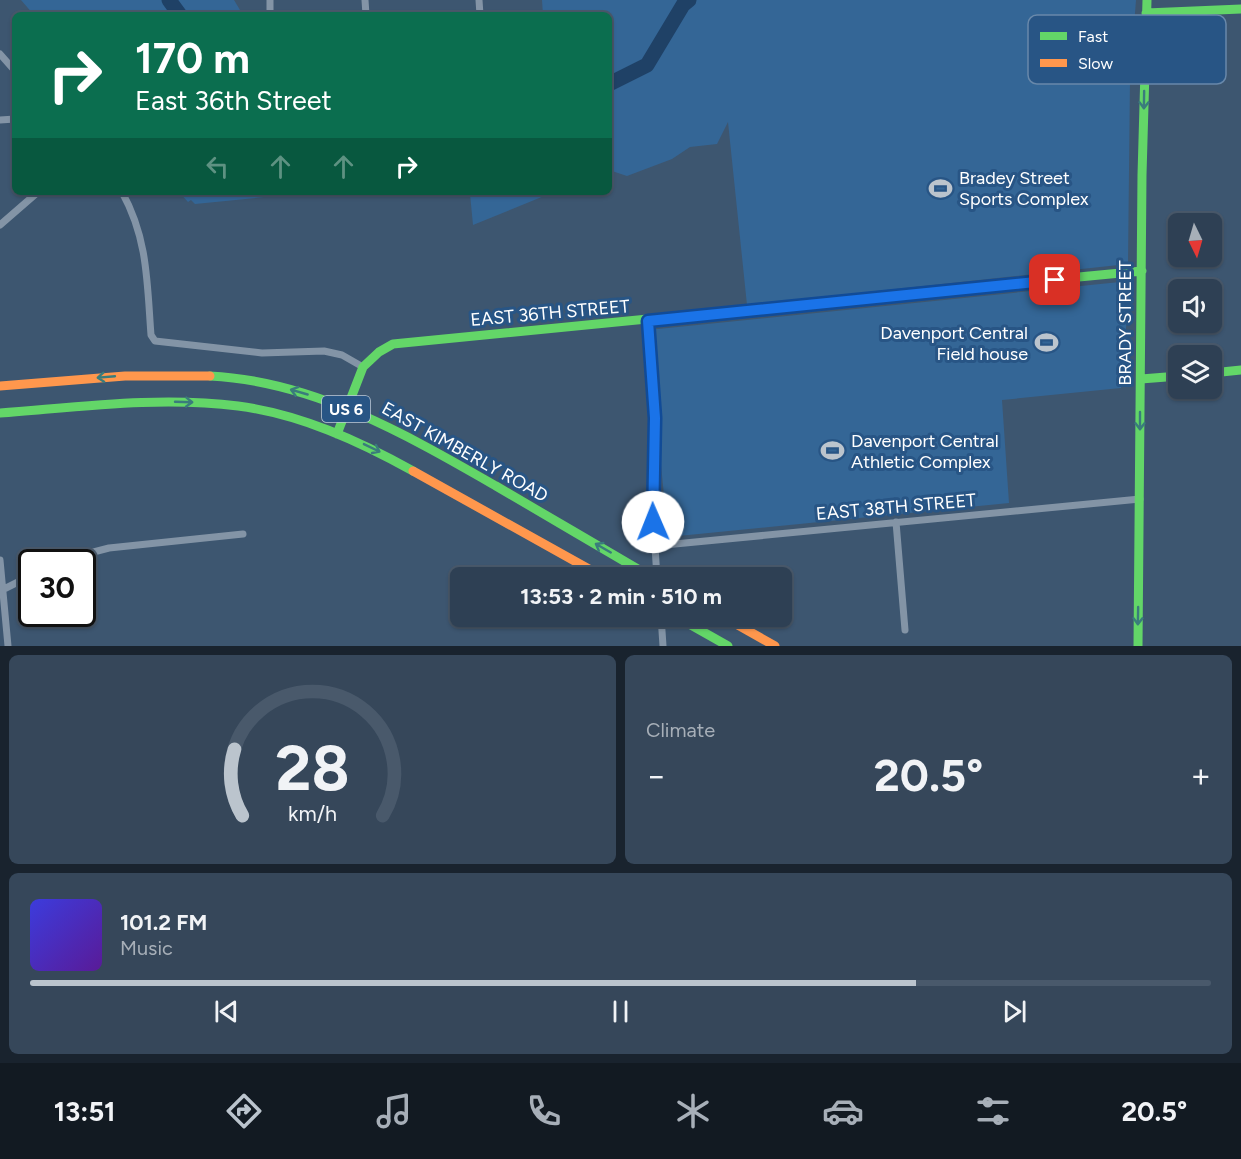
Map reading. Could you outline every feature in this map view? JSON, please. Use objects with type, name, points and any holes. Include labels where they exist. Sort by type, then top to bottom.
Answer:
[{"type":"main road","name":"BRADY STREET","points":[[1146,13],[1147,0]]},
{"type":"main road","points":[[1146,13],[1241,9]]},
{"type":"main road","name":"BRADY STREET","points":[[1138,646],[1145,84]]},
{"type":"main road","name":"EAST 36TH STREET","points":[[363,367],[379,352],[393,344],[648,321],[1142,271]]},
{"type":"main road","points":[[337,434],[363,367]]},
{"type":"main road","points":[[1222,372],[1241,370]]},
{"type":"main road","name":"EAST KIMBERLY ROAD","points":[[0,386],[122,376],[221,377],[291,390],[348,409],[420,444],[636,567]]},
{"type":"main road","points":[[1141,379],[1168,377]]},
{"type":"main road","name":"US 6","points":[[0,413],[132,403],[201,402],[272,412],[381,452],[585,567]]},
{"type":"main road","points":[[694,627],[728,646]]},
{"type":"main road","points":[[741,627],[775,646]]},
{"type":"street","points":[[0,54],[12,68]]},
{"type":"street","points":[[0,225],[35,195]]},
{"type":"street","points":[[124,195],[135,215],[144,244],[152,335],[158,343],[285,354],[324,351],[342,355],[363,367]]},
{"type":"street","points":[[648,321],[655,418],[652,499],[655,567]]},
{"type":"street","name":"EAST 38TH STREET","points":[[654,546],[1140,499]]},
{"type":"street","points":[[896,522],[905,630]]},
{"type":"street","points":[[96,551],[109,548],[243,534]]},
{"type":"street","points":[[0,560],[8,646]]},
{"type":"street","points":[[2,590],[18,582]]},
{"type":"street","points":[[662,627],[663,646]]},
{"type":"shaded area","points":[[21,0],[234,0],[241,12],[31,12]]},
{"type":"shaded area","name":"Bradey Street Sports Complex","points":[[542,0],[1136,0],[1135,15],[1028,15],[1028,84],[1130,84],[1128,264],[747,305],[728,122],[717,144],[690,147],[672,159],[627,176],[612,171],[612,12],[543,12]]},
{"type":"shaded area","points":[[182,195],[285,195],[195,204],[191,200],[188,202]]},
{"type":"shaded area","points":[[470,195],[547,195],[473,225]]},
{"type":"shaded area","name":"Davenport Central Athletic Complex","points":[[1130,281],[1121,388],[1002,400],[1009,503],[668,537],[648,330]]},
{"type":"waterway","points":[[169,0],[178,12]]},
{"type":"waterway","points":[[612,82],[647,65],[683,5],[689,0]]},
{"type":"traffic: fast","points":[[1147,0],[1147,15]]},
{"type":"traffic: fast","points":[[1146,13],[1241,9]]},
{"type":"traffic: fast","points":[[1138,646],[1145,84]]},
{"type":"traffic: fast","points":[[1026,282],[1142,271]]},
{"type":"traffic: fast","points":[[337,434],[363,367],[379,352],[393,344],[779,306]]},
{"type":"traffic: fast","points":[[1222,372],[1241,370]]},
{"type":"traffic: fast","points":[[210,376],[248,380],[286,388],[359,414],[428,448],[634,567]]},
{"type":"traffic: fast","points":[[1141,379],[1168,377]]},
{"type":"traffic: fast","points":[[0,413],[149,402],[238,406],[284,415],[328,430],[372,449],[413,471]]},
{"type":"traffic: fast","points":[[694,627],[728,646]]},
{"type":"traffic: slow","points":[[779,306],[1026,282]]},
{"type":"traffic: slow","points":[[0,386],[125,376],[210,376]]},
{"type":"traffic: slow","points":[[413,471],[585,567]]},
{"type":"traffic: slow","points":[[741,627],[775,646]]},
{"type":"place","name":"Bradey Street Sports Complex","points":[[941,188]]},
{"type":"place","name":"Davenport Central Field house","points":[[1046,343]]},
{"type":"place","name":"Davenport Central Athletic Complex","points":[[833,451]]},
{"type":"route","points":[[653,522],[655,418],[648,321],[1055,280]]}]
